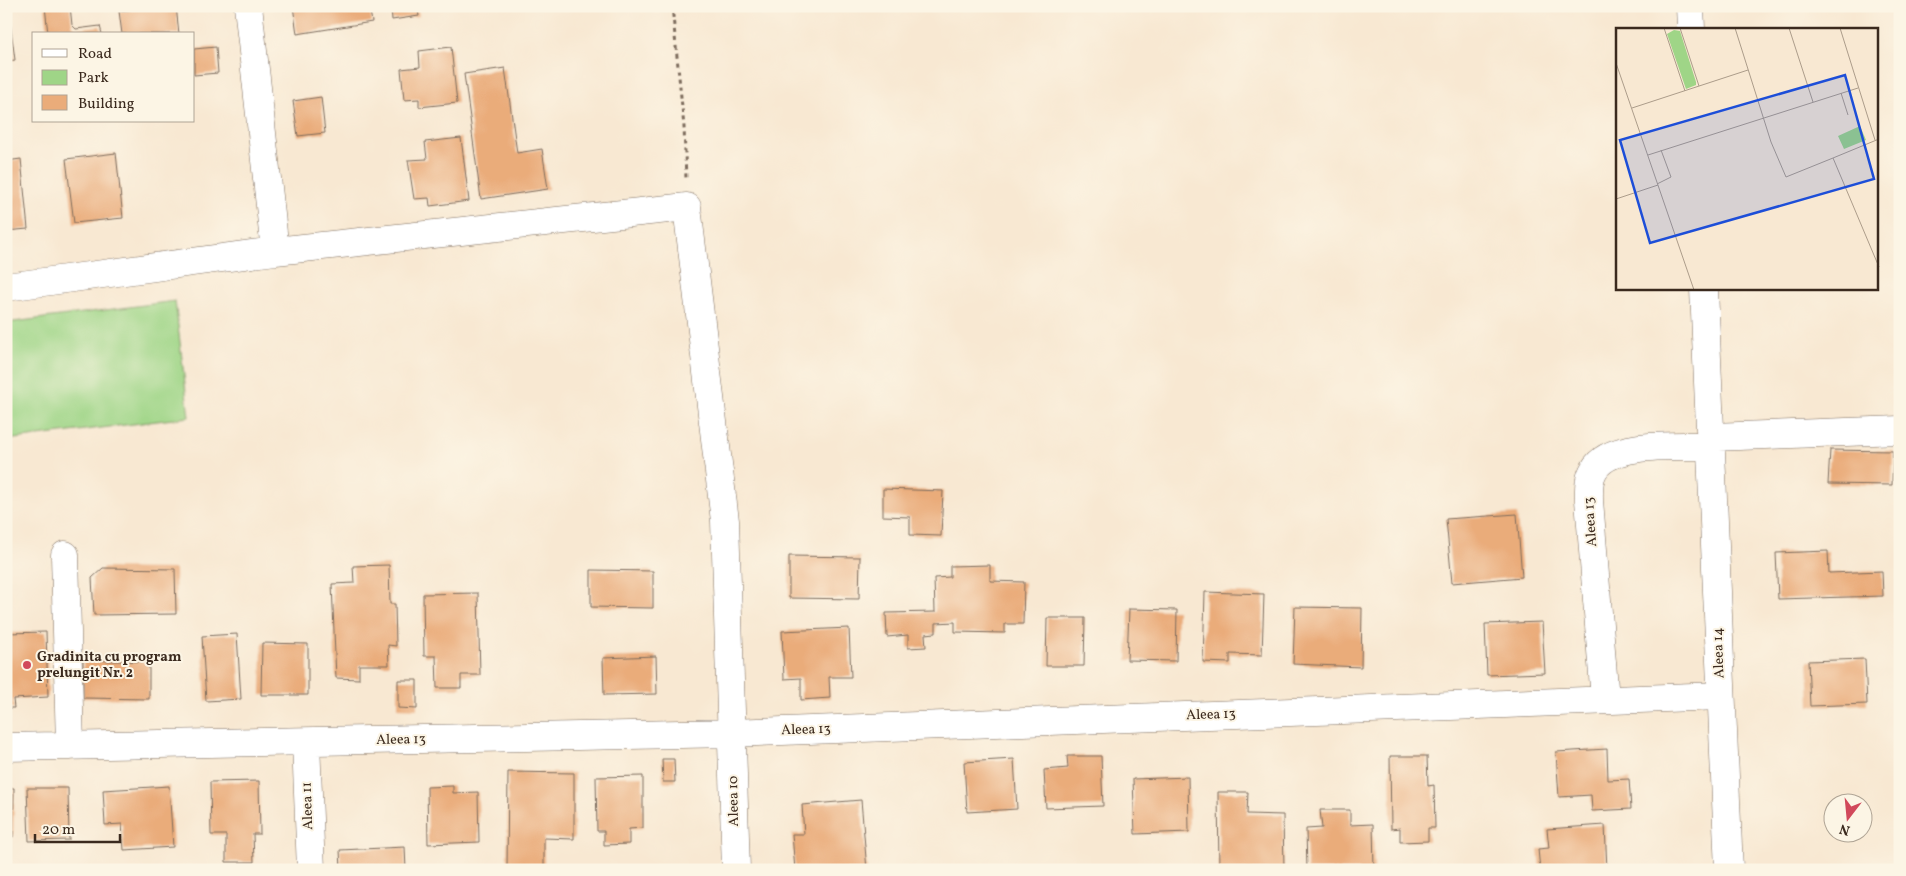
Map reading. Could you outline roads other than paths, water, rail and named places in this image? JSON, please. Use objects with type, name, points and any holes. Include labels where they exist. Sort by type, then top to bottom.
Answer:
[{"type":"street","points":[[6,288],[275,251],[248,6]]},
{"type":"street","points":[[1690,6],[1691,28]]},
{"type":"street","name":"Aleea 10","points":[[275,251],[687,207],[725,521],[736,870]]},
{"type":"street","name":"Aleea 14","points":[[1704,290],[1712,442],[1720,696],[1729,870]]},
{"type":"street","name":"Aleea 13","points":[[1605,700],[1589,500],[1589,483],[1594,469],[1604,459],[1622,450],[1712,442],[1900,430]]},
{"type":"street","points":[[65,555],[70,746]]},
{"type":"street","name":"Aleea 13","points":[[6,747],[732,733],[1720,696]]},
{"type":"street","name":"Aleea 11","points":[[306,742],[311,870]]},
{"type":"place","name":"Gradinita cu program prelungit Nr. 2","points":[[27,665]]}]
